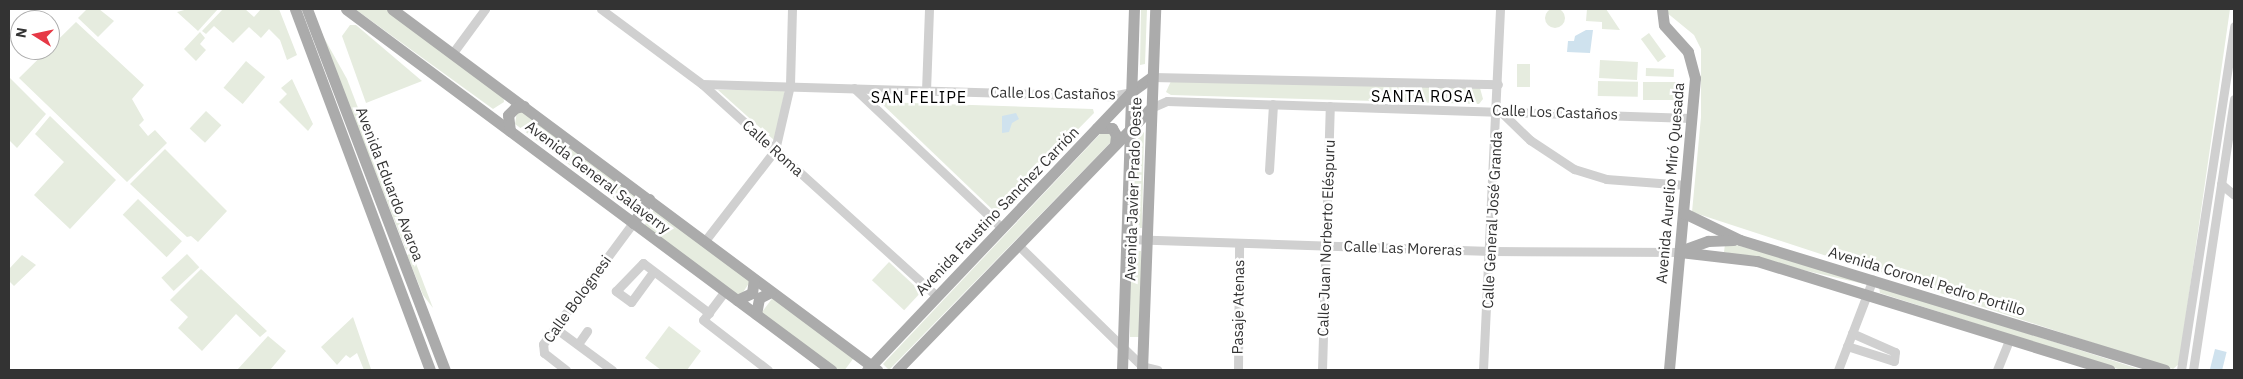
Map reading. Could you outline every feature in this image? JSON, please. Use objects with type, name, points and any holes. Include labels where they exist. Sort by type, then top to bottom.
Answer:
[{"type":"main road","name":"Avenida Eduardo Avaroa","points":[[295,9],[323,66],[445,370]]},
{"type":"main road","name":"Avenida Eduardo Avaroa","points":[[307,9],[323,66],[430,370]]},
{"type":"main road","name":"Avenida General Salaverry","points":[[346,9],[832,370]]},
{"type":"main road","name":"Avenida General Salaverry","points":[[392,9],[649,199],[872,369]]},
{"type":"main road","name":"Avenida Javier Prado Oeste","points":[[1122,370],[1134,9]]},
{"type":"main road","name":"Avenida Javier Prado Oeste","points":[[1143,369],[1150,108],[1155,9]]},
{"type":"main road","name":"Avenida Aurelio Miró Quesada","points":[[1662,9],[1664,25],[1683,45],[1694,69],[1692,118],[1669,370]]},
{"type":"main road","name":"Avenida Faustino Sanchez Carrión","points":[[872,369],[938,296],[1131,92],[1152,77]]},
{"type":"main road","points":[[492,118],[507,110],[508,94]]},
{"type":"main road","points":[[510,130],[507,121],[510,112],[524,106]]},
{"type":"main road","points":[[897,370],[1150,108]]},
{"type":"main road","points":[[1097,128],[1112,128],[1116,135],[1115,144]]},
{"type":"main road","points":[[633,223],[649,199]]},
{"type":"main road","name":"Avenida Coronel Pedro Portillo","points":[[1684,213],[1740,240],[2165,370]]},
{"type":"main road","points":[[1680,252],[1723,240],[1740,240]]},
{"type":"main road","points":[[1723,240],[1720,249],[1727,256]]},
{"type":"main road","name":"Avenida Coronel Pedro Portillo","points":[[1680,252],[1757,261],[2110,370]]},
{"type":"main road","points":[[737,300],[752,293],[754,279]]},
{"type":"main road","points":[[756,314],[759,298],[771,292]]},
{"type":"street","points":[[452,54],[485,9]]},
{"type":"street","name":"Calle Roma","points":[[601,9],[702,84],[938,296]]},
{"type":"street","points":[[704,242],[774,150],[792,85],[792,9]]},
{"type":"street","points":[[926,91],[929,9]]},
{"type":"street","name":"Calle General José Granda","points":[[1484,370],[1498,110],[1500,9]]},
{"type":"street","points":[[2180,370],[2234,26]]},
{"type":"street","name":"Calle Los Castaños","points":[[1152,77],[1498,84]]},
{"type":"street","name":"Calle Los Castaños","points":[[702,84],[792,85],[1112,96],[1131,92]]},
{"type":"street","points":[[854,88],[1002,228]]},
{"type":"street","points":[[2193,370],[2234,99]]},
{"type":"street","name":"Calle Los Castaños","points":[[1150,108],[1167,101],[1498,110],[1692,118]]},
{"type":"street","points":[[1269,170],[1273,104]]},
{"type":"street","name":"Calle Juan Norberto Eléspuru","points":[[1322,370],[1330,106]]},
{"type":"street","points":[[1498,110],[1530,140],[1574,169],[1606,179],[1686,185]]},
{"type":"street","points":[[2221,184],[2234,195]]},
{"type":"street","name":"Calle Bolognesi","points":[[566,370],[541,349],[633,223]]},
{"type":"street","name":"Calle Las Moreras","points":[[1126,239],[1491,251],[1680,252]]},
{"type":"street","name":"Pasaje Atenas","points":[[1238,370],[1239,244]]},
{"type":"street","points":[[1018,245],[1122,344],[1143,369],[1158,370]]},
{"type":"street","points":[[653,272],[631,302],[616,291],[640,262],[709,313]]},
{"type":"street","points":[[1838,370],[1873,280]]},
{"type":"street","points":[[724,291],[704,320],[768,370]]},
{"type":"street","points":[[555,328],[612,370]]},
{"type":"street","points":[[578,344],[587,331]]},
{"type":"street","points":[[1847,346],[1894,360],[1895,352],[1852,333]]},
{"type":"street","points":[[1998,370],[2009,340]]},
{"type":"shaded area","points":[[1555,8],[1562,11],[1565,18],[1562,25],[1555,28],[1548,25],[1545,18],[1548,11]]},
{"type":"shaded area","points":[[87,9],[99,9],[114,21],[98,37],[78,18]]},
{"type":"shaded area","points":[[188,9],[218,9],[198,31],[177,12]]},
{"type":"shaded area","points":[[223,9],[245,9],[254,17],[261,9],[279,9],[297,55],[287,60],[280,40],[269,29],[261,38],[249,27],[233,43],[214,26],[206,34],[202,31]]},
{"type":"shaded area","points":[[355,9],[386,9],[503,93],[504,102],[493,109]]},
{"type":"shaded area","points":[[1141,9],[1147,9],[1145,64],[1140,65]]},
{"type":"shaded area","points":[[1587,9],[1606,9],[1620,30],[1602,29],[1602,22],[1586,21]]},
{"type":"shaded area","points":[[1667,9],[2230,9],[2179,364],[2173,369],[1692,212],[1701,117],[1701,49],[1694,35],[1666,12]]},
{"type":"shaded area","points":[[76,22],[144,85],[132,99],[144,120],[139,125],[148,136],[155,130],[167,143],[127,182],[19,78],[37,60],[60,60],[60,38]]},
{"type":"shaded area","points":[[350,25],[356,25],[422,81],[366,103],[342,36]]},
{"type":"shaded area","points":[[318,27],[347,79],[411,247],[406,250]]},
{"type":"shaded area","points":[[200,32],[205,38],[200,44],[206,50],[196,61],[184,49]]},
{"type":"shaded area","points":[[1649,33],[1666,56],[1658,62],[1641,39]]},
{"type":"shaded area","points":[[1600,60],[1638,62],[1637,80],[1599,78]]},
{"type":"shaded area","points":[[246,61],[265,77],[243,104],[224,88]]},
{"type":"shaded area","points":[[1517,64],[1530,64],[1530,87],[1517,87]]},
{"type":"shaded area","points":[[1646,68],[1674,69],[1674,77],[1646,76]]},
{"type":"shaded area","points":[[9,77],[46,114],[17,148],[9,140]]},
{"type":"shaded area","points":[[292,79],[313,124],[308,131],[279,102],[287,94],[281,88]]},
{"type":"shaded area","points":[[1171,81],[1480,88],[1483,99],[1479,104],[1171,95],[1166,92]]},
{"type":"shaded area","points":[[1598,81],[1638,82],[1638,97],[1598,96]]},
{"type":"shaded area","points":[[1643,82],[1681,82],[1681,100],[1643,100]]},
{"type":"shaded area","points":[[718,90],[785,90],[775,141]]},
{"type":"shaded area","points":[[880,102],[1093,109],[1094,113],[996,213]]},
{"type":"shaded area","points":[[524,110],[640,193],[628,209],[515,124],[517,112]]},
{"type":"shaded area","points":[[206,111],[221,125],[205,143],[190,129]]},
{"type":"shaded area","points":[[50,116],[116,180],[70,229],[34,195],[64,162],[35,134]]},
{"type":"shaded area","points":[[1111,131],[1112,141],[889,370],[883,364],[1101,133]]},
{"type":"shaded area","points":[[1144,132],[1142,228],[1129,228],[1133,144]]},
{"type":"shaded area","points":[[165,149],[227,211],[198,242],[191,236],[187,237],[130,184]]},
{"type":"shaded area","points":[[138,199],[182,241],[167,257],[123,215]]},
{"type":"shaded area","points":[[655,208],[751,280],[742,294],[737,295],[644,226]]},
{"type":"shaded area","points":[[1729,243],[1862,279],[1864,284],[1724,252],[1725,244]]},
{"type":"shaded area","points":[[1130,251],[1141,251],[1141,337],[1130,337]]},
{"type":"shaded area","points":[[412,253],[433,308],[423,295],[407,255]]},
{"type":"shaded area","points":[[187,254],[199,267],[174,291],[161,278]]},
{"type":"shaded area","points":[[22,255],[36,265],[14,286],[9,281],[9,269]]},
{"type":"shaded area","points":[[889,262],[921,292],[904,310],[872,280]]},
{"type":"shaded area","points":[[201,269],[267,331],[260,337],[236,314],[202,351],[178,328],[188,317],[170,300]]},
{"type":"shaded area","points":[[1879,287],[2142,370],[2121,370],[1880,293]]},
{"type":"shaded area","points":[[774,296],[855,357],[845,370],[837,370],[761,313]]},
{"type":"shaded area","points":[[353,317],[371,369],[369,370],[364,370],[357,353],[350,358],[346,355],[337,365],[321,347]]},
{"type":"shaded area","points":[[669,326],[701,351],[687,370],[661,370],[645,358]]},
{"type":"shaded area","points":[[268,336],[286,351],[270,370],[237,370]]},
{"type":"water","points":[[1586,30],[1593,30],[1590,53],[1567,52],[1568,41],[1574,41],[1575,36]]},
{"type":"water","points":[[1016,113],[1019,119],[1012,123],[1009,132],[1002,133],[1002,116]]},
{"type":"water","points":[[2215,349],[2227,352],[2222,370],[2210,369]]},
{"type":"district","name":"SANTA ROSA","points":[[1423,96]]},
{"type":"district","name":"SAN FELIPE","points":[[919,97]]}]
